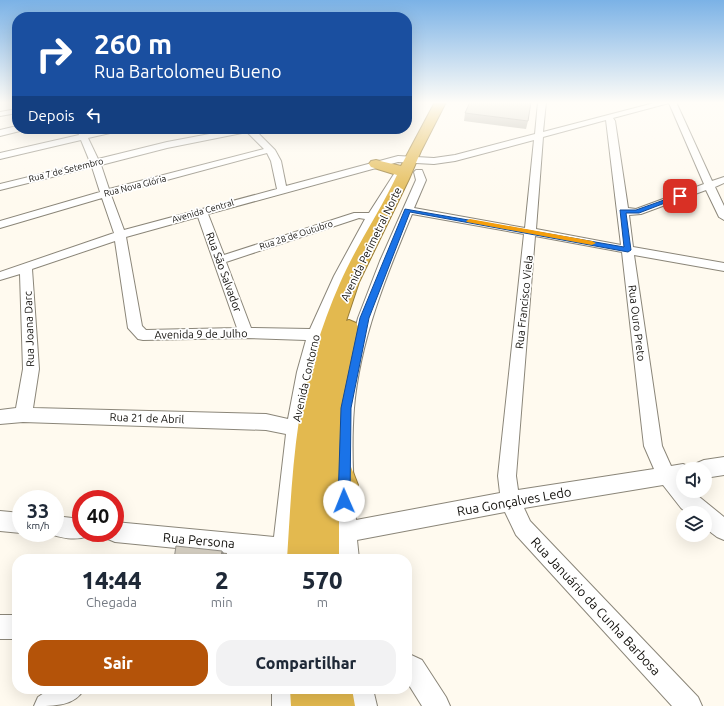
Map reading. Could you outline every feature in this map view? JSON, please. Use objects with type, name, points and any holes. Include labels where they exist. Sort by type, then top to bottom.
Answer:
[{"type":"highway","name":"Avenida Perimetral Norte","points":[[324,554],[328,438],[338,373],[346,338],[356,306],[418,163],[428,135]]},
{"type":"highway","name":"Avenida Perimetral Norte","points":[[302,554],[308,456],[312,419],[324,362],[336,320],[350,282],[418,163]]},
{"type":"highway","points":[[376,164],[393,168],[418,163]]},
{"type":"highway","points":[[344,485],[328,438],[346,408]]},
{"type":"highway","points":[[309,694],[310,706]]},
{"type":"highway","points":[[335,694],[336,706]]},
{"type":"street","points":[[0,156],[72,135]]},
{"type":"street","name":"Avenida 9 de Julho","points":[[83,135],[95,162],[120,235],[135,328],[143,335],[246,333],[315,335]]},
{"type":"street","name":"Rua 7 de Setembro","points":[[0,187],[95,162],[167,145],[219,135]]},
{"type":"street","points":[[255,135],[270,150],[276,161],[282,189]]},
{"type":"street","points":[[348,554],[344,485],[346,408],[365,318],[421,180],[418,163],[455,158],[540,135]]},
{"type":"street","name":"Rua Francisco Viela","points":[[510,501],[507,476],[540,135]]},
{"type":"street","name":"Rua Ouro Preto","points":[[613,135],[653,446],[674,474],[688,501],[694,506]]},
{"type":"street","points":[[687,135],[708,185],[724,217]]},
{"type":"street","name":"Rua Nova Glória","points":[[0,225],[106,193],[270,150]]},
{"type":"street","name":"Avenida Contorno","points":[[283,554],[294,428],[315,335],[333,292],[372,216],[392,181],[397,176],[418,163]]},
{"type":"street","name":"Avenida Central","points":[[0,276],[120,235],[376,164]]},
{"type":"street","points":[[623,211],[637,212],[724,180]]},
{"type":"street","points":[[408,210],[724,267]]},
{"type":"street","name":"Rua São Salvador","points":[[202,212],[246,333]]},
{"type":"street","name":"Rua 28 de Outubro","points":[[220,260],[358,215],[372,216]]},
{"type":"street","name":"Rua Joana Darc","points":[[23,415],[31,369],[26,267]]},
{"type":"street","name":"Rua 21 de Abril","points":[[0,416],[23,415],[266,422],[294,428]]},
{"type":"street","points":[[712,468],[724,466]]},
{"type":"street","name":"Rua Gonçalves Ledo","points":[[346,532],[510,501],[674,474]]},
{"type":"street","name":"Rua Januário da Cunha Barbosa","points":[[510,501],[523,528],[689,706]]},
{"type":"street","name":"Rua Ouro Preto","points":[[712,520],[724,530]]},
{"type":"street","points":[[0,521],[12,522]]},
{"type":"street","name":"Rua Persona","points":[[124,533],[238,551],[283,554]]},
{"type":"street","points":[[0,627],[12,627]]},
{"type":"street","points":[[412,668],[437,706]]},
{"type":"street","points":[[47,706],[65,694]]},
{"type":"street","points":[[284,694],[285,706]]},
{"type":"street","points":[[362,694],[364,706]]},
{"type":"building","points":[[176,546],[222,551],[221,554],[175,554]]},
{"type":"slow traffic","points":[[470,221],[592,243]]},
{"type":"route","points":[[344,501],[346,408],[352,374],[365,318],[386,262],[408,210],[628,250],[623,211],[637,212],[680,196]]}]
